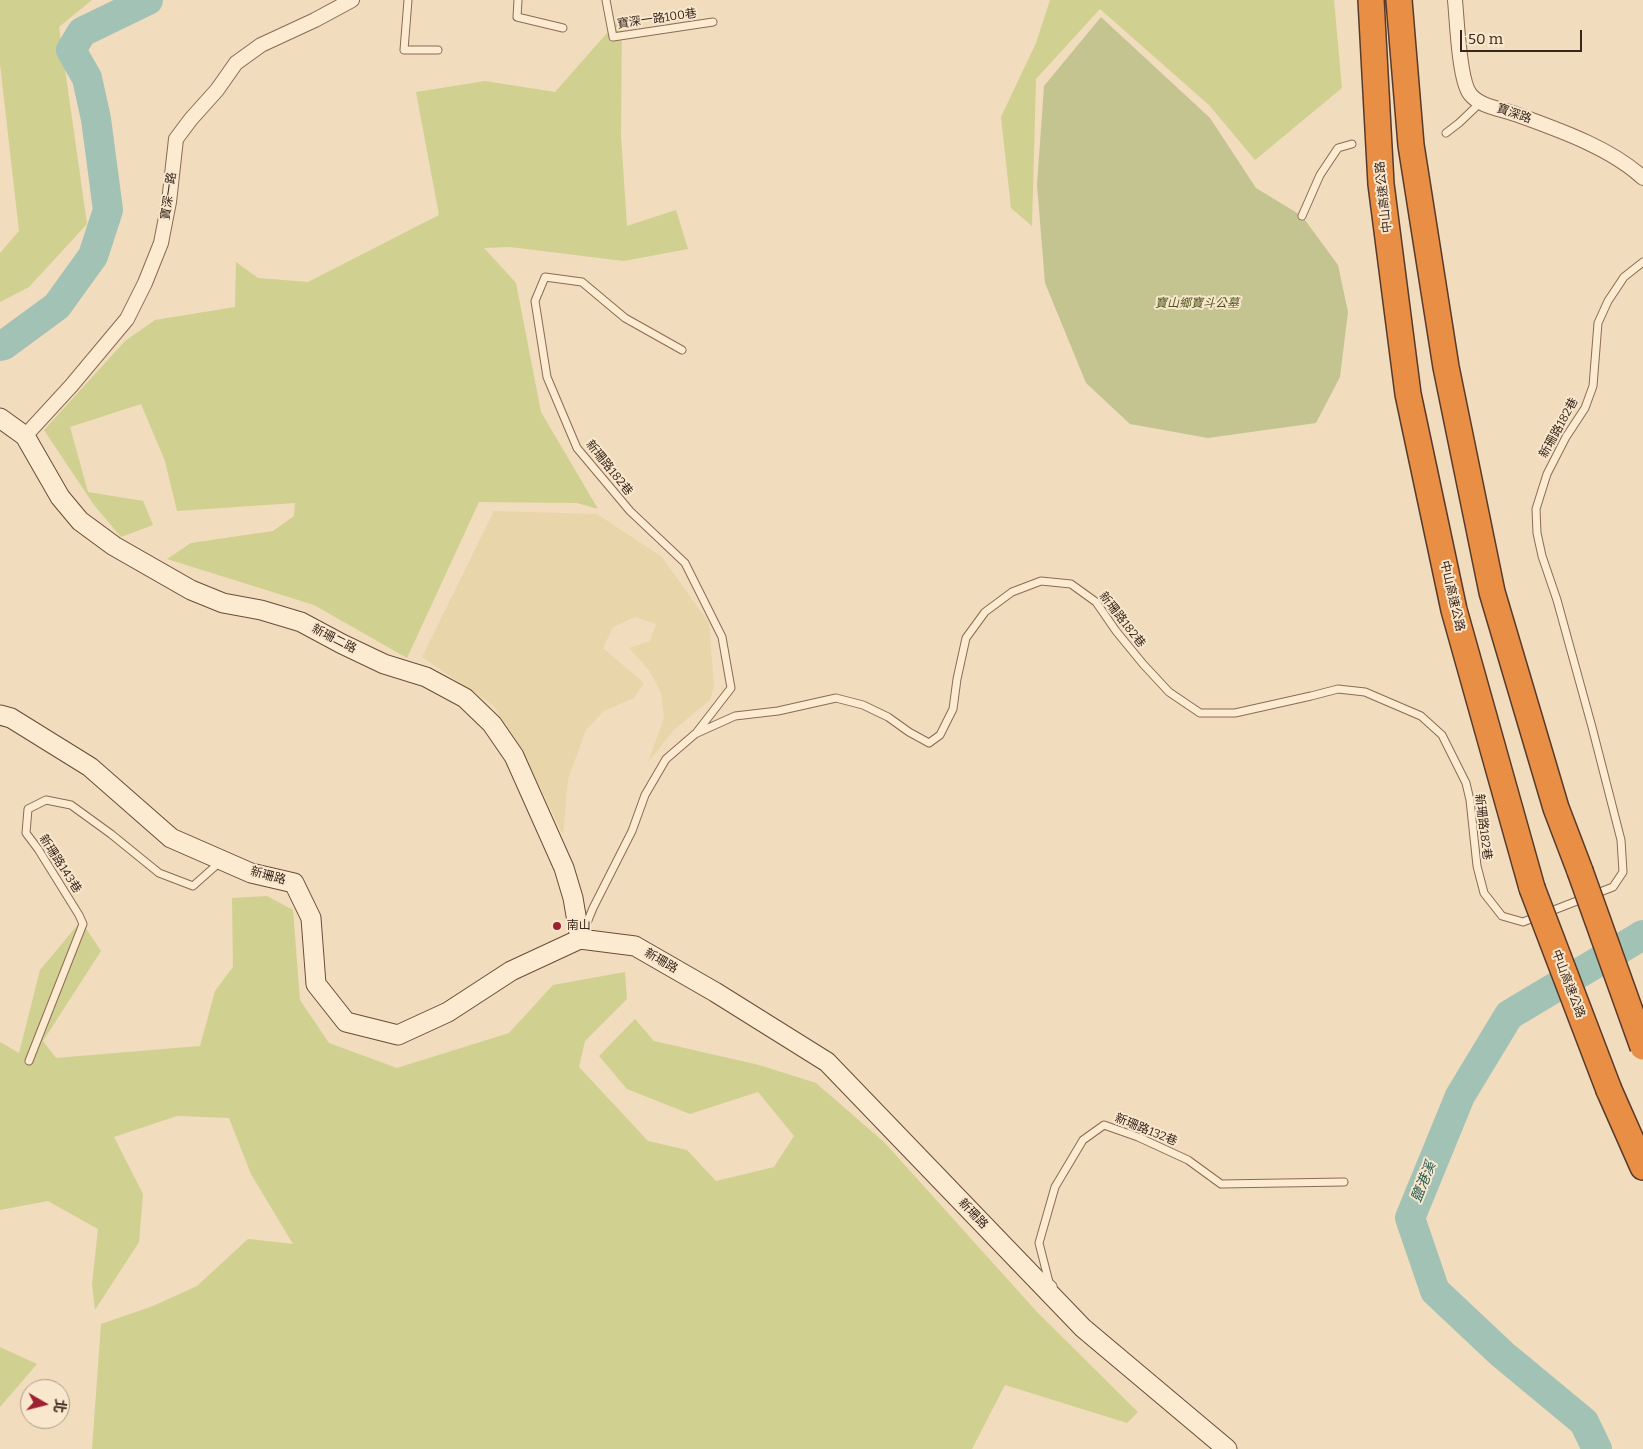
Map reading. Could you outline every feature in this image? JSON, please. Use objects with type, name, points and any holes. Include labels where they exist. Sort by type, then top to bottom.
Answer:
[{"type":"highway","name":"中山高速公路","points":[[1371,0],[1381,184],[1408,394],[1454,610],[1532,888],[1609,1090],[1643,1167]]},
{"type":"highway","points":[[1399,0],[1412,145],[1442,338],[1492,592],[1556,808],[1643,1047]]},
{"type":"street","name":"寶深一路","points":[[25,436],[127,319],[146,283],[161,244],[169,202],[176,139],[191,119],[217,90],[236,63],[261,45],[315,20],[352,0]]},
{"type":"street","name":"寶深路","points":[[1455,0],[1460,57],[1469,93],[1480,103],[1517,115],[1596,147],[1631,167],[1643,178]]},
{"type":"street","name":"新珊二路","points":[[0,418],[25,436],[60,497],[80,521],[114,546],[192,590],[223,603],[262,610],[301,622],[384,664],[426,678],[465,698],[492,724],[514,756],[564,868],[573,898],[580,940]]},
{"type":"street","name":"新珊路","points":[[0,715],[12,718],[90,767],[171,838],[251,873],[294,883],[311,918],[316,984],[346,1022],[398,1035],[448,1012],[511,971],[580,940],[635,946],[715,992],[827,1062],[1076,1321],[1227,1449]]},
{"type":"lane","points":[[408,0],[404,50],[438,50]]},
{"type":"lane","points":[[518,0],[517,17],[563,28]]},
{"type":"lane","name":"寶深一路100巷","points":[[606,0],[613,37],[713,22]]},
{"type":"lane","points":[[1446,133],[1480,103]]},
{"type":"lane","points":[[1302,216],[1320,175],[1338,148],[1352,144]]},
{"type":"lane","name":"新珊路182巷","points":[[695,734],[735,716],[778,711],[836,698],[864,705],[888,717],[908,732],[928,743],[940,735],[953,709],[957,678],[966,638],[984,612],[1012,592],[1041,581],[1072,584],[1096,602],[1143,664],[1169,692],[1200,713],[1235,713],[1338,689],[1365,692],[1421,716],[1442,735],[1466,783],[1470,800],[1477,866],[1484,893],[1502,916],[1523,922],[1612,888],[1623,872],[1620,840],[1590,719],[1557,600],[1542,556],[1537,532],[1536,509],[1547,474],[1566,437],[1584,408],[1592,386],[1598,323],[1608,301],[1624,277],[1643,262]]},
{"type":"lane","name":"新珊路182巷","points":[[580,940],[593,908],[632,831],[645,795],[666,759],[695,734],[731,688],[722,637],[685,563],[630,511],[577,448],[547,377],[535,301],[545,277],[582,282],[625,318],[682,350]]},
{"type":"lane","name":"新珊路143巷","points":[[29,1061],[83,924],[80,915],[26,833],[28,809],[46,800],[71,805],[111,834],[159,873],[193,886],[223,861]]},
{"type":"lane","name":"新珊路132巷","points":[[1103,1345],[1049,1282],[1039,1242],[1055,1187],[1083,1140],[1104,1125],[1138,1137],[1188,1160],[1221,1184],[1344,1182]]},
{"type":"shaded area","points":[[494,511],[597,514],[662,557],[709,623],[714,686],[710,700],[674,730],[648,762],[664,718],[661,693],[649,670],[629,648],[650,641],[656,624],[635,617],[613,627],[603,648],[644,683],[634,698],[604,711],[586,730],[568,779],[563,835],[539,785],[494,706],[422,657]]},
{"type":"green space","points":[[0,0],[92,0],[59,27],[87,224],[29,287],[0,302],[0,253],[19,231],[0,64]]},
{"type":"green space","points":[[1050,0],[1334,0],[1342,88],[1255,160],[1209,105],[1100,9],[1036,79],[1032,226],[1011,208],[1001,117],[1036,43]]},
{"type":"green space","points":[[622,16],[621,136],[627,226],[676,210],[688,249],[624,261],[510,247],[484,248],[516,283],[541,412],[598,509],[577,503],[479,502],[407,658],[314,605],[167,559],[191,543],[273,531],[294,516],[295,503],[177,511],[165,461],[141,404],[70,427],[88,492],[143,501],[153,525],[121,537],[94,505],[44,430],[125,341],[155,320],[235,307],[236,262],[258,278],[308,282],[439,215],[416,92],[485,81],[555,92]]},
{"type":"green space","name":"寶山鄉寶斗公墓","points":[[1101,17],[1210,118],[1256,188],[1302,216],[1338,265],[1348,312],[1340,377],[1316,423],[1208,438],[1130,424],[1086,383],[1045,283],[1037,185],[1044,86]]},
{"type":"green space","points":[[267,896],[293,910],[300,1000],[329,1043],[397,1068],[509,1033],[553,985],[625,972],[627,999],[585,1041],[579,1067],[648,1141],[687,1150],[716,1181],[774,1167],[794,1136],[758,1092],[690,1114],[627,1089],[599,1056],[635,1019],[654,1041],[759,1065],[816,1083],[884,1142],[1037,1312],[1138,1412],[1127,1423],[1005,1385],[972,1449],[92,1449],[101,1324],[153,1306],[197,1286],[248,1239],[293,1244],[251,1174],[229,1118],[177,1116],[114,1137],[143,1194],[139,1242],[95,1310],[92,1284],[98,1229],[48,1201],[0,1210],[0,1042],[19,1053],[40,970],[81,921],[101,951],[43,1041],[56,1058],[200,1046],[215,991],[233,967],[232,898]]},
{"type":"green space","points":[[0,1347],[37,1364],[24,1379],[20,1379],[20,1384],[0,1407]]},
{"type":"waterway","points":[[0,346],[57,306],[93,256],[108,210],[96,119],[87,78],[71,50],[82,32],[148,0]]},
{"type":"waterway","name":"鹽港溪","points":[[1597,1449],[1584,1422],[1502,1354],[1435,1291],[1410,1218],[1460,1096],[1509,1015],[1643,935]]},
{"type":"place","name":"南山","points":[[557,926]]}]
